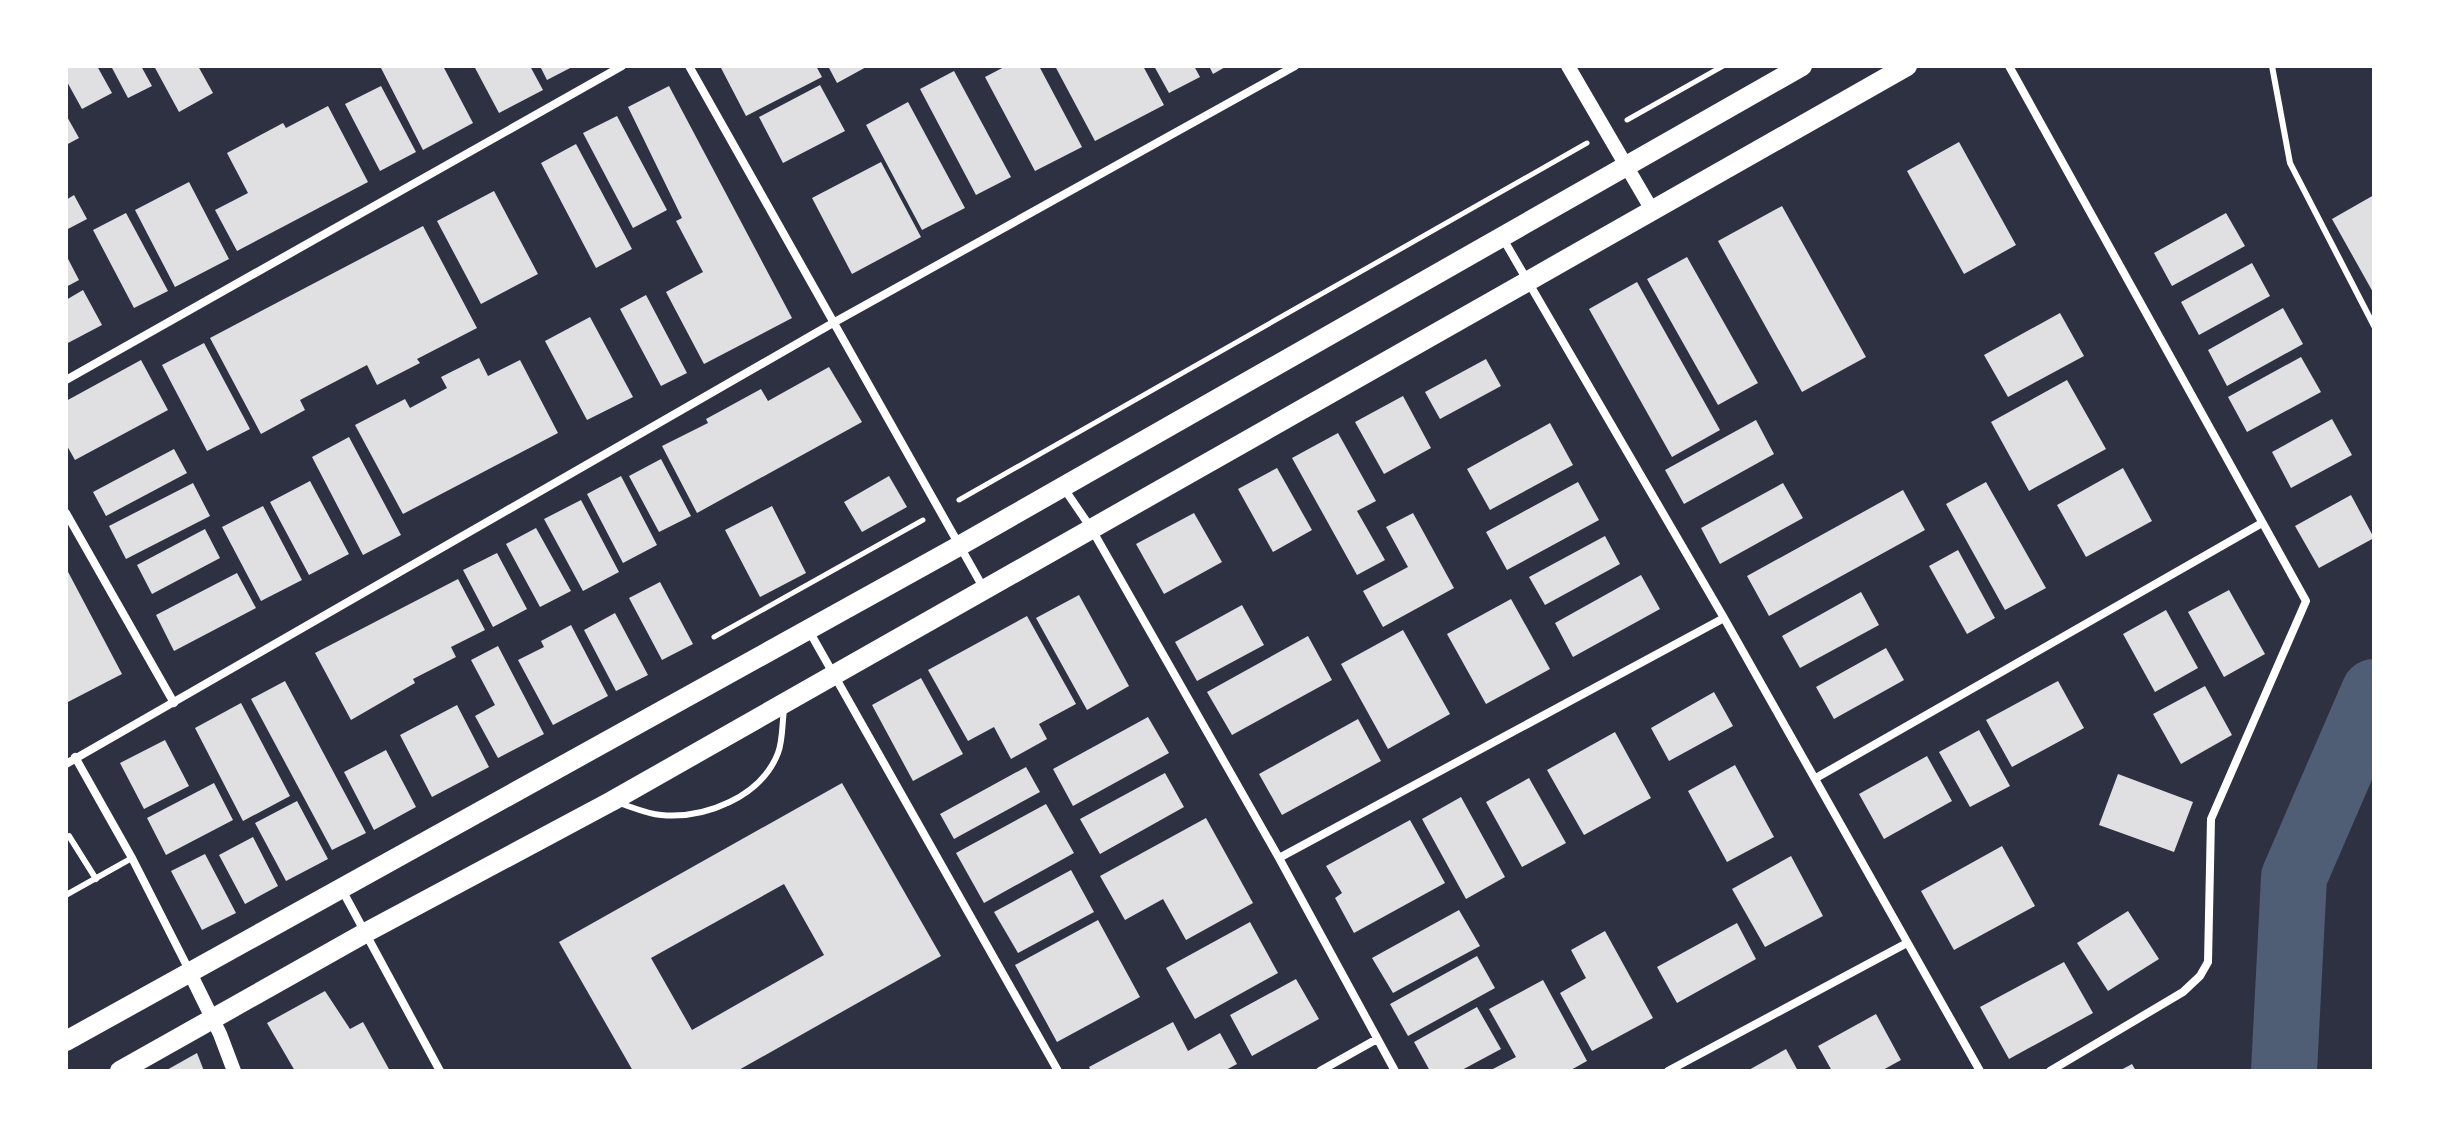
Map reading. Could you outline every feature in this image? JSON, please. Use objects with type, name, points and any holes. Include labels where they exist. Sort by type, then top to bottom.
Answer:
[{"type":"main road","points":[[66,1041],[959,546],[1802,66]]},
{"type":"main road","points":[[120,1071],[365,933],[785,704],[1907,66]]},
{"type":"street","points":[[66,380],[622,66]]},
{"type":"street","points":[[689,66],[984,589]]},
{"type":"street","points":[[66,764],[833,323],[1295,66]]},
{"type":"street","points":[[1568,66],[1652,210]]},
{"type":"street","points":[[2009,66],[2306,601],[2211,819],[2208,962],[2183,992],[2050,1071]]},
{"type":"street","points":[[1502,236],[1816,778],[1980,1071]]},
{"type":"street","points":[[1063,487],[1091,528],[1279,858],[1395,1071]]},
{"type":"street","points":[[66,513],[174,703]]},
{"type":"street","points":[[1816,778],[2262,523]]},
{"type":"street","points":[[1279,858],[1724,618]]},
{"type":"street","points":[[808,629],[1058,1071]]},
{"type":"street","points":[[66,757],[78,757]]},
{"type":"street","points":[[78,757],[213,1019],[234,1071]]},
{"type":"street","points":[[341,887],[440,1071]]},
{"type":"street","points":[[1668,1071],[1907,943]]},
{"type":"street","points":[[1320,1071],[1377,1039]]},
{"type":"lane","points":[[2272,66],[2290,163],[2374,326]]},
{"type":"lane","points":[[612,801],[657,815],[692,815],[744,795],[771,767],[779,750],[785,704]]},
{"type":"lane","points":[[66,837],[69,836],[96,879]]},
{"type":"lane","points":[[66,895],[132,858]]},
{"type":"path","points":[[714,637],[1723,66]]},
{"type":"building","points":[[66,66],[97,66],[112,93],[82,109],[66,80]]},
{"type":"building","points":[[111,66],[141,66],[152,86],[128,98]]},
{"type":"building","points":[[154,66],[198,66],[213,93],[179,112]]},
{"type":"building","points":[[443,66],[473,123],[423,150],[381,68]]},
{"type":"building","points":[[474,66],[530,66],[543,90],[499,113]]},
{"type":"building","points":[[540,66],[574,66],[547,80]]},
{"type":"building","points":[[720,66],[816,66],[822,77],[746,116]]},
{"type":"building","points":[[828,66],[868,66],[837,83]]},
{"type":"building","points":[[1006,66],[1039,66],[1082,147],[1035,171],[985,77]]},
{"type":"building","points":[[1055,66],[1143,66],[1164,105],[1095,141]]},
{"type":"building","points":[[1154,66],[1194,66],[1200,77],[1169,93]]},
{"type":"building","points":[[1209,66],[1227,66],[1213,74]]},
{"type":"building","points":[[954,71],[1011,177],[976,195],[920,89]]},
{"type":"building","points":[[820,85],[845,131],[783,163],[759,117]]},
{"type":"building","points":[[381,86],[416,152],[380,171],[345,104]]},
{"type":"building","points":[[669,86],[792,318],[704,364],[666,292],[703,272],[676,221],[682,218],[628,107]]},
{"type":"building","points":[[908,102],[965,208],[922,230],[866,125]]},
{"type":"building","points":[[328,106],[368,182],[237,251],[215,210],[248,193],[227,153],[283,123],[286,128]]},
{"type":"building","points":[[66,115],[79,138],[66,145]]},
{"type":"building","points":[[617,116],[667,210],[633,228],[583,133]]},
{"type":"building","points":[[1959,142],[2016,245],[1964,274],[1907,171]]},
{"type":"building","points":[[576,144],[632,249],[596,268],[541,163]]},
{"type":"building","points":[[881,162],[921,237],[852,274],[812,198]]},
{"type":"building","points":[[189,182],[229,259],[175,287],[135,210]]},
{"type":"building","points":[[494,191],[538,274],[481,304],[437,221]]},
{"type":"building","points":[[74,195],[87,219],[66,230],[66,200]]},
{"type":"building","points":[[2374,195],[2374,294],[2332,219]]},
{"type":"building","points":[[1782,206],[1866,357],[1802,392],[1718,241]]},
{"type":"building","points":[[126,213],[168,291],[134,308],[93,230]]},
{"type":"building","points":[[2226,213],[2245,246],[2172,286],[2154,253]]},
{"type":"building","points":[[423,226],[477,328],[417,359],[420,363],[377,385],[367,365],[300,400],[305,410],[261,434],[210,338]]},
{"type":"building","points":[[66,255],[79,280],[66,287]]},
{"type":"building","points":[[1687,257],[1758,383],[1718,405],[1647,279]]},
{"type":"building","points":[[2252,263],[2270,296],[2199,335],[2181,302]]},
{"type":"building","points":[[1637,282],[1720,430],[1672,457],[1589,309]]},
{"type":"building","points":[[83,290],[102,325],[66,344],[66,300]]},
{"type":"building","points":[[646,295],[687,373],[661,386],[620,309]]},
{"type":"building","points":[[2283,308],[2303,344],[2227,386],[2208,350]]},
{"type":"building","points":[[2060,313],[2084,356],[2008,397],[1984,355]]},
{"type":"building","points":[[590,317],[633,397],[587,420],[545,341]]},
{"type":"building","points":[[204,343],[250,429],[207,451],[162,365]]},
{"type":"building","points":[[2301,357],[2321,392],[2247,432],[2228,397]]},
{"type":"building","points":[[479,358],[488,376],[520,360],[558,433],[403,514],[355,425],[405,399],[410,408],[447,388],[441,377]]},
{"type":"building","points":[[1486,359],[1501,386],[1440,419],[1425,392]]},
{"type":"building","points":[[141,360],[168,410],[75,460],[66,444],[66,401]]},
{"type":"building","points":[[829,367],[862,422],[697,513],[662,446],[708,423],[706,419],[761,389],[768,401]]},
{"type":"building","points":[[2067,380],[2106,449],[2029,491],[1991,422]]},
{"type":"building","points":[[1403,396],[1431,448],[1384,474],[1355,422]]},
{"type":"building","points":[[2332,419],[2352,455],[2291,488],[2272,452]]},
{"type":"building","points":[[1756,420],[1774,454],[1684,504],[1665,470]]},
{"type":"building","points":[[1550,423],[1573,465],[1490,510],[1467,469]]},
{"type":"building","points":[[1338,433],[1376,501],[1357,511],[1385,560],[1357,575],[1292,458]]},
{"type":"building","points":[[349,437],[401,535],[363,555],[312,457]]},
{"type":"building","points":[[174,449],[187,473],[106,516],[93,492]]},
{"type":"building","points":[[661,459],[691,516],[659,532],[629,476]]},
{"type":"building","points":[[1277,468],[1312,530],[1273,552],[1238,489]]},
{"type":"building","points":[[2123,468],[2152,521],[2086,557],[2057,505]]},
{"type":"building","points":[[621,476],[657,545],[623,563],[587,494]]},
{"type":"building","points":[[889,476],[907,507],[862,532],[844,502]]},
{"type":"building","points":[[310,481],[349,554],[309,575],[270,502]]},
{"type":"building","points":[[1578,482],[1599,520],[1507,570],[1486,532]]},
{"type":"building","points":[[1986,482],[2046,588],[2005,610],[1946,504]]},
{"type":"building","points":[[193,483],[210,516],[126,559],[109,526]]},
{"type":"building","points":[[1783,483],[1803,518],[1720,564],[1701,528]]},
{"type":"building","points":[[1903,490],[1925,530],[1769,616],[1747,576]]},
{"type":"building","points":[[2351,495],[2374,538],[2319,568],[2295,526]]},
{"type":"building","points":[[581,500],[619,572],[583,591],[544,519]]},
{"type":"building","points":[[263,506],[302,580],[261,601],[222,527]]},
{"type":"building","points":[[772,506],[806,573],[760,597],[725,530]]},
{"type":"building","points":[[1194,513],[1222,562],[1164,594],[1136,544]]},
{"type":"building","points":[[1413,513],[1454,588],[1383,627],[1363,591],[1408,567],[1386,527]]},
{"type":"building","points":[[536,528],[571,591],[540,607],[506,544]]},
{"type":"building","points":[[205,529],[220,558],[152,594],[137,565]]},
{"type":"building","points":[[1605,536],[1620,564],[1545,605],[1529,577]]},
{"type":"building","points":[[1958,550],[1995,618],[1967,634],[1929,566]]},
{"type":"building","points":[[497,553],[527,609],[493,627],[463,570]]},
{"type":"building","points":[[66,568],[122,674],[66,703]]},
{"type":"building","points":[[237,573],[256,608],[174,651],[156,615]]},
{"type":"building","points":[[1641,575],[1660,609],[1573,657],[1555,623]]},
{"type":"building","points":[[458,579],[485,630],[451,647],[456,657],[413,679],[415,683],[351,720],[315,653]]},
{"type":"building","points":[[660,582],[693,644],[662,660],[629,598]]},
{"type":"building","points":[[2229,590],[2265,654],[2224,677],[2188,612]]},
{"type":"building","points":[[1861,592],[1879,625],[1800,668],[1782,636]]},
{"type":"building","points":[[1079,595],[1129,686],[1087,710],[1036,618]]},
{"type":"building","points":[[1511,599],[1550,669],[1486,704],[1447,634]]},
{"type":"building","points":[[1242,605],[1264,645],[1197,681],[1175,642]]},
{"type":"building","points":[[2166,610],[2198,668],[2155,692],[2123,634]]},
{"type":"building","points":[[615,613],[648,675],[616,691],[584,630]]},
{"type":"building","points":[[1027,616],[1076,704],[1039,724],[1047,739],[1011,759],[994,727],[968,741],[928,670]]},
{"type":"building","points":[[571,625],[608,696],[553,725],[518,660],[544,647],[541,641]]},
{"type":"building","points":[[1403,630],[1450,714],[1388,749],[1341,664]]},
{"type":"building","points":[[1308,636],[1332,680],[1232,735],[1207,692]]},
{"type":"building","points":[[498,646],[544,734],[498,758],[475,716],[495,705],[471,660]]},
{"type":"building","points":[[1886,648],[1904,680],[1834,719],[1816,687]]},
{"type":"building","points":[[921,678],[963,754],[913,781],[872,705]]},
{"type":"building","points":[[285,681],[366,833],[332,850],[251,699]]},
{"type":"building","points":[[2058,681],[2084,728],[2012,767],[1986,720]]},
{"type":"building","points":[[2205,686],[2232,735],[2181,764],[2153,714]]},
{"type":"building","points":[[1714,692],[1733,726],[1669,761],[1651,728]]},
{"type":"building","points":[[241,703],[290,796],[243,821],[195,728]]},
{"type":"building","points":[[457,705],[489,767],[432,797],[400,735]]},
{"type":"building","points":[[1148,717],[1169,753],[1073,806],[1053,769]]},
{"type":"building","points":[[1358,719],[1381,761],[1282,815],[1259,774]]},
{"type":"building","points":[[1979,730],[2010,786],[1970,807],[1939,752]]},
{"type":"building","points":[[1615,732],[1651,798],[1584,835],[1547,770]]},
{"type":"building","points":[[165,740],[189,786],[144,809],[120,763]]},
{"type":"building","points":[[386,750],[416,807],[374,830],[344,772]]},
{"type":"building","points":[[1927,756],[1952,801],[1884,839],[1859,794]]},
{"type":"building","points":[[1735,765],[1774,837],[1727,862],[1688,791]]},
{"type":"building","points":[[1026,767],[1040,792],[954,839],[940,814]]},
{"type":"building","points":[[1165,773],[1184,807],[1100,854],[1080,819]]},
{"type":"building","points":[[2118,774],[2193,802],[2174,852],[2099,825]]},
{"type":"building","points":[[1529,778],[1566,843],[1522,867],[1486,802]]},
{"type":"building","points":[[214,783],[233,820],[166,855],[147,818]]},
{"type":"building","points":[[842,783],[941,956],[737,1071],[633,1071],[559,942]],"holes":[[[784,884],[824,955],[692,1030],[651,958]]]},
{"type":"building","points":[[1461,797],[1505,877],[1466,899],[1422,819]]},
{"type":"building","points":[[297,801],[328,859],[286,881],[255,823]]},
{"type":"building","points":[[1046,804],[1074,853],[984,903],[956,853]]},
{"type":"building","points":[[1206,818],[1253,903],[1186,940],[1163,899],[1125,920],[1100,876]]},
{"type":"building","points":[[1410,820],[1445,883],[1354,933],[1335,898],[1342,893],[1326,866]]},
{"type":"building","points":[[253,837],[278,886],[245,904],[219,855]]},
{"type":"building","points":[[2002,846],[2035,906],[1954,950],[1921,891]]},
{"type":"building","points":[[205,854],[236,913],[202,930],[171,871]]},
{"type":"building","points":[[1791,856],[1823,916],[1765,947],[1732,889]]},
{"type":"building","points":[[1071,870],[1094,912],[1018,953],[994,912]]},
{"type":"building","points":[[1459,910],[1480,946],[1393,993],[1372,958]]},
{"type":"building","points":[[2128,911],[2159,959],[2108,991],[2077,943]]},
{"type":"building","points":[[1098,920],[1140,997],[1057,1042],[1015,965]]},
{"type":"building","points":[[1250,922],[1278,973],[1195,1019],[1166,968]]},
{"type":"building","points":[[1737,923],[1756,959],[1677,1003],[1657,967]]},
{"type":"building","points":[[1605,931],[1653,1018],[1592,1051],[1560,993],[1586,978],[1571,950]]},
{"type":"building","points":[[1477,956],[1495,988],[1408,1036],[1390,1004]]},
{"type":"building","points":[[2064,962],[2093,1013],[2009,1059],[1980,1007]]},
{"type":"building","points":[[1296,979],[1319,1019],[1252,1056],[1230,1015]]},
{"type":"building","points":[[1543,980],[1587,1061],[1569,1071],[1489,1071],[1516,1057],[1489,1009]]},
{"type":"building","points":[[325,991],[350,1029],[363,1022],[390,1071],[295,1071],[267,1023]]},
{"type":"building","points":[[1477,1007],[1501,1049],[1460,1071],[1430,1071],[1414,1042]]},
{"type":"building","points":[[1876,1014],[1901,1060],[1881,1071],[1832,1071],[1818,1046]]},
{"type":"building","points":[[1173,1022],[1188,1051],[1220,1033],[1237,1064],[1224,1071],[1091,1071],[1089,1067]]},
{"type":"building","points":[[1786,1049],[1798,1071],[1747,1071]]},
{"type":"building","points":[[197,1053],[204,1071],[165,1071]]},
{"type":"building","points":[[2132,1064],[2136,1071],[2119,1071]]},
{"type":"waterway","points":[[2284,1071],[2294,877],[2374,692]]}]
